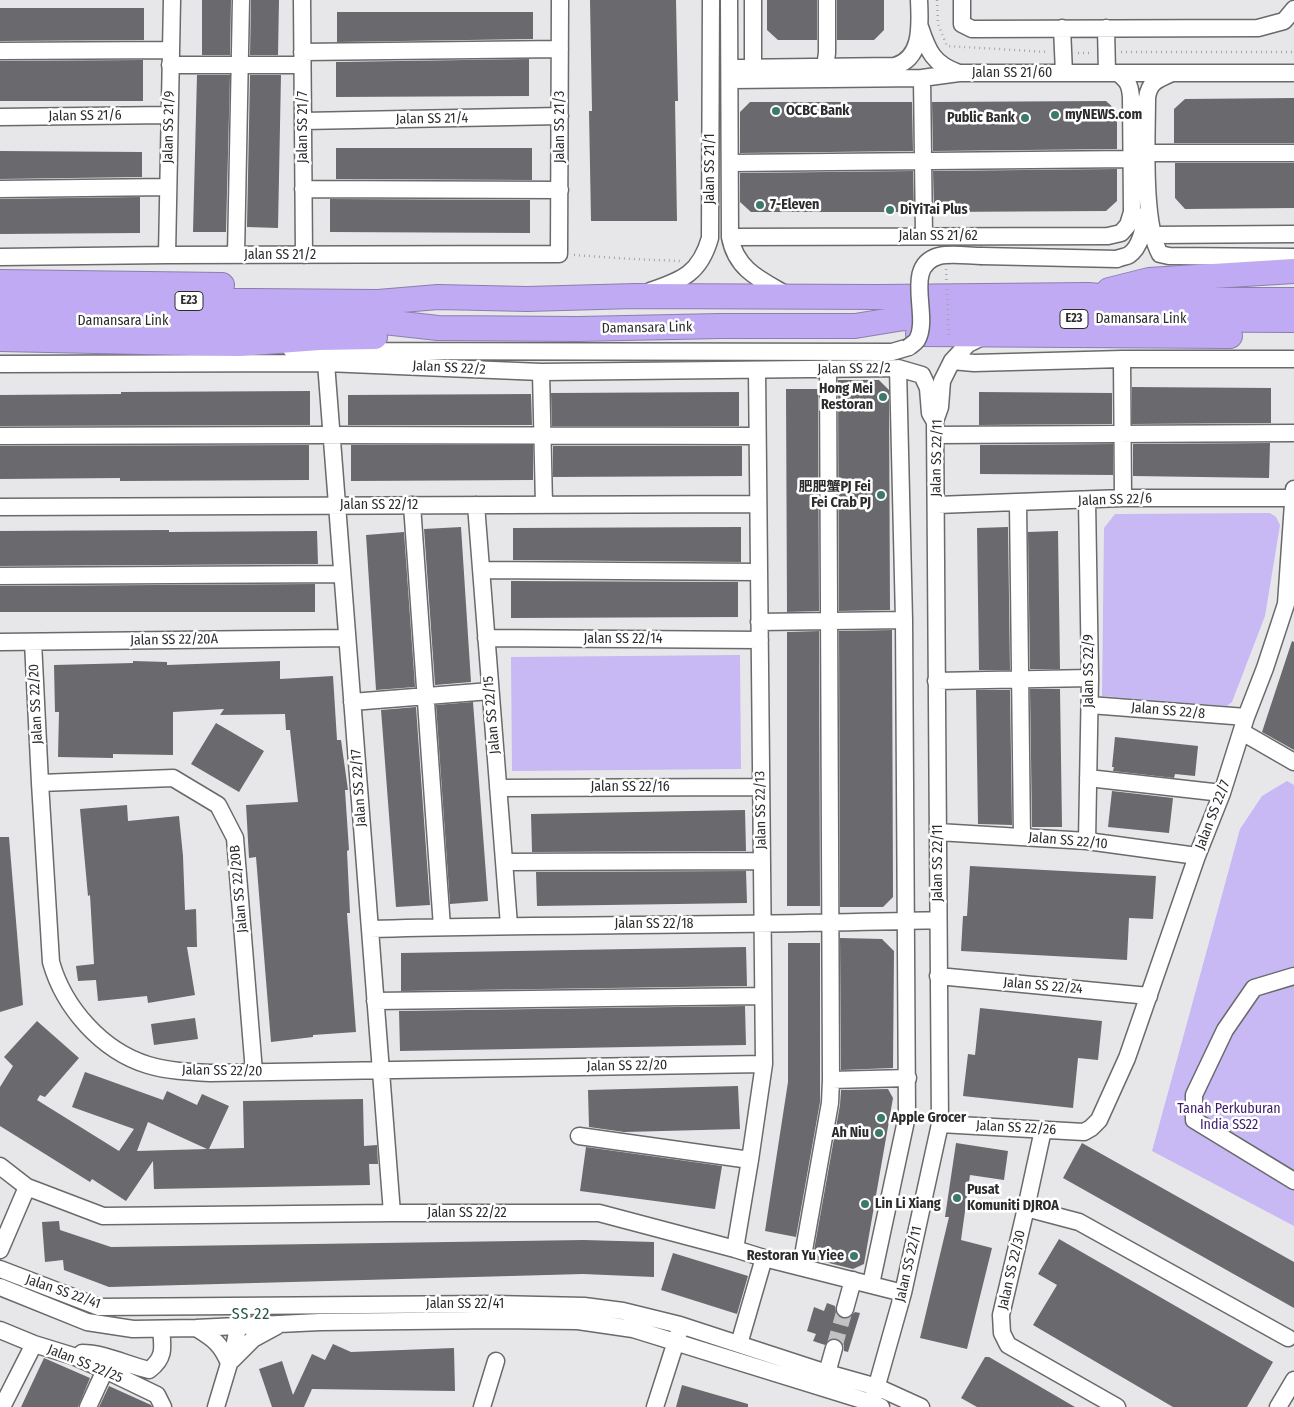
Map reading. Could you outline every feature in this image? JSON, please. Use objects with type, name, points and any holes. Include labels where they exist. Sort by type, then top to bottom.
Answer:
[{"type":"highway","points":[[1088,295],[1149,280],[1294,271]]},
{"type":"highway","points":[[0,282],[376,287],[438,297]]},
{"type":"highway","name":"Damansara Link","points":[[0,321],[377,312],[438,297],[527,299],[636,296],[878,297],[1088,295],[1149,300],[1294,300]]},
{"type":"highway","name":"Damansara Link","points":[[0,299],[377,312],[438,328],[578,329],[855,326],[904,318],[1294,320]]},
{"type":"highway","points":[[855,326],[907,333],[986,335],[1294,336]]},
{"type":"highway","points":[[0,339],[238,344],[319,338],[376,337],[438,328]]},
{"type":"street","name":"Jalan SS 21/9","points":[[167,255],[172,0]]},
{"type":"street","points":[[236,255],[241,0]]},
{"type":"street","name":"Jalan SS 21/7","points":[[302,0],[304,255]]},
{"type":"street","name":"Jalan SS 21/3","points":[[560,0],[560,254]]},
{"type":"street","name":"Jalan SS 21/1","points":[[636,296],[676,282],[690,273],[706,254],[710,238],[711,0]]},
{"type":"street","name":"Jalan SS 21/1","points":[[730,0],[730,237],[733,251],[750,273],[789,296]]},
{"type":"street","points":[[753,0],[753,68]]},
{"type":"street","points":[[825,67],[828,0]]},
{"type":"street","points":[[731,74],[753,68],[895,66],[902,64],[911,58],[916,45],[920,27],[919,0]]},
{"type":"street","points":[[962,0],[962,24],[972,29],[1258,28],[1284,21],[1294,9]]},
{"type":"street","points":[[920,27],[934,59],[947,69],[958,73]]},
{"type":"street","points":[[1062,28],[1064,73]]},
{"type":"street","points":[[731,163],[1132,159],[1130,85],[1127,80],[1113,73],[1106,28]]},
{"type":"street","points":[[0,51],[170,57],[240,66],[302,58],[560,49]]},
{"type":"street","name":"Jalan SS 21/60","points":[[731,74],[922,78],[958,73],[1294,74]]},
{"type":"street","points":[[1173,73],[1156,80],[1148,88],[1146,98],[1149,204],[1155,245],[1160,254],[1169,256],[1294,257]]},
{"type":"street","points":[[922,78],[924,236]]},
{"type":"street","name":"Jalan SS 21/6","points":[[0,117],[169,114]]},
{"type":"street","name":"Jalan SS 21/4","points":[[303,121],[560,116]]},
{"type":"street","points":[[1148,153],[1294,153]]},
{"type":"street","name":"Jalan SS 21/62","points":[[730,237],[1108,236],[1121,233],[1128,225],[1132,212],[1132,159]]},
{"type":"street","points":[[0,189],[168,186]]},
{"type":"street","points":[[303,189],[560,190]]},
{"type":"street","points":[[238,344],[318,351],[892,352],[908,347],[917,341],[921,329],[919,279],[925,266],[931,260],[942,256],[1117,259],[1130,254],[1138,244],[1149,204]]},
{"type":"street","points":[[1154,235],[1294,234]]},
{"type":"street","name":"Jalan SS 21/2","points":[[0,257],[560,254]]},
{"type":"street","name":"Jalan SS 22/11","points":[[877,1405],[877,1387],[903,1293],[940,1124],[935,428],[940,407],[942,380],[952,361],[968,344],[986,335]]},
{"type":"street","points":[[952,361],[974,363],[1122,359],[1294,359]]},
{"type":"street","points":[[1122,359],[1123,498]]},
{"type":"street","name":"Jalan SS 22/2","points":[[0,364],[326,363],[541,372],[898,368],[922,375],[928,388],[930,413],[935,428]]},
{"type":"street","name":"Jalan SS 22/17","points":[[326,363],[392,1213]]},
{"type":"street","points":[[871,1284],[907,1116],[904,620],[898,368]]},
{"type":"street","points":[[801,1267],[830,1103],[831,1080],[828,369]]},
{"type":"street","name":"Jalan SS 22/13","points":[[735,1248],[764,1064],[757,370]]},
{"type":"street","points":[[541,372],[544,504]]},
{"type":"street","points":[[935,428],[1123,434],[1294,434]]},
{"type":"street","points":[[0,436],[758,436]]},
{"type":"street","name":"Jalan SS 22/7","points":[[1091,1128],[1098,1120],[1127,1058],[1197,856],[1222,793],[1286,604],[1292,572],[1294,490]]},
{"type":"street","name":"Jalan SS 22/6","points":[[937,506],[1123,498],[1294,498]]},
{"type":"street","name":"Jalan SS 22/9","points":[[1087,500],[1090,678],[1087,841]]},
{"type":"street","points":[[1018,503],[1022,837]]},
{"type":"street","name":"Jalan SS 22/12","points":[[0,507],[758,504]]},
{"type":"street","points":[[412,505],[442,927]]},
{"type":"street","name":"Jalan SS 22/15","points":[[476,505],[509,925]]},
{"type":"street","points":[[481,570],[759,572]]},
{"type":"street","points":[[0,576],[342,574]]},
{"type":"street","points":[[759,622],[904,620]]},
{"type":"street","name":"Jalan SS 22/20A","points":[[0,642],[347,638]]},
{"type":"street","name":"Jalan SS 22/14","points":[[486,638],[760,640]]},
{"type":"street","name":"Jalan SS 22/20","points":[[33,642],[51,962],[56,979],[72,1006],[93,1031],[109,1046],[149,1065],[180,1071],[210,1073],[764,1064]]},
{"type":"street","points":[[936,681],[1090,678]]},
{"type":"street","points":[[352,702],[490,691]]},
{"type":"street","name":"Jalan SS 22/8","points":[[1090,705],[1244,725]]},
{"type":"street","points":[[1244,725],[1294,762]]},
{"type":"street","name":"Jalan SS 22/20B","points":[[40,783],[173,778],[218,804],[235,838],[254,1072]]},
{"type":"street","points":[[1088,778],[1222,793]]},
{"type":"street","name":"Jalan SS 22/16","points":[[498,788],[761,787]]},
{"type":"street","name":"Jalan SS 22/10","points":[[938,832],[1087,841],[1197,856]]},
{"type":"street","points":[[504,862],[762,861]]},
{"type":"street","name":"Jalan SS 22/18","points":[[370,928],[509,925],[762,924],[938,920]]},
{"type":"street","name":"Jalan SS 22/24","points":[[938,976],[1149,996]]},
{"type":"street","points":[[1294,976],[1254,988],[1225,1030],[1194,1095],[1194,1120],[1294,1180]]},
{"type":"street","points":[[375,1001],[763,996]]},
{"type":"street","points":[[831,1080],[908,1078]]},
{"type":"street","name":"Jalan SS 22/26","points":[[940,1124],[1084,1132],[1091,1128]]},
{"type":"street","name":"Jalan SS 22/30","points":[[1043,1130],[1000,1315],[1002,1333],[1008,1345],[1117,1407]]},
{"type":"street","points":[[579,1136],[750,1160]]},
{"type":"street","name":"Jalan SS 22/22","points":[[0,1166],[27,1187],[103,1216],[599,1213],[735,1248],[764,1258],[903,1293]]},
{"type":"street","points":[[0,1250],[27,1187]]},
{"type":"street","points":[[1026,1208],[1079,1222],[1288,1338]]},
{"type":"street","points":[[739,1344],[764,1258]]},
{"type":"street","name":"Jalan SS 22/41","points":[[0,1269],[99,1307],[494,1304],[584,1306],[623,1311],[680,1325],[827,1373],[877,1387],[921,1407]]},
{"type":"street","points":[[845,1309],[853,1280]]},
{"type":"street","name":"Jalan SS 22/41","points":[[0,1287],[88,1322],[133,1329],[497,1320],[578,1321],[633,1328],[877,1405]]},
{"type":"street","points":[[216,1407],[230,1363],[243,1306]]},
{"type":"street","points":[[230,1363],[253,1339],[282,1324]]},
{"type":"street","points":[[655,1407],[680,1325]]},
{"type":"street","points":[[196,1328],[214,1339],[230,1363]]},
{"type":"street","points":[[73,1356],[79,1353],[95,1354],[148,1370],[157,1364],[161,1357],[163,1346],[161,1329]]},
{"type":"street","name":"Jalan SS 22/25","points":[[0,1330],[34,1344],[73,1356],[105,1370],[157,1395],[164,1407]]},
{"type":"street","points":[[2,1407],[34,1344]]},
{"type":"street","points":[[827,1373],[834,1348]]},
{"type":"street","points":[[482,1407],[496,1360]]},
{"type":"street","points":[[88,1407],[105,1370]]},
{"type":"street","points":[[1278,1407],[1293,1386]]},
{"type":"path","points":[[560,254],[700,261]]},
{"type":"path","points":[[946,265],[948,338]]},
{"type":"green space","points":[[1270,513],[1276,517],[1280,525],[1265,616],[1232,702],[1227,706],[1102,696],[1104,528],[1115,514]]},
{"type":"green space","points":[[740,655],[741,769],[512,771],[511,657]]},
{"type":"green space","name":"Tanah Perkuburan India SS22","points":[[1287,781],[1294,785],[1294,1226],[1152,1151],[1240,829],[1262,796]]},
{"type":"building","points":[[202,0],[231,0],[230,55],[202,55]]},
{"type":"building","points":[[251,0],[279,0],[278,55],[250,55]]},
{"type":"building","points":[[590,0],[676,0],[678,101],[675,101],[677,221],[591,221],[589,111],[592,111]]},
{"type":"building","points":[[767,0],[817,0],[817,40],[778,40],[767,30]]},
{"type":"building","points":[[837,0],[884,0],[884,30],[874,40],[837,40]]},
{"type":"building","points":[[0,8],[144,8],[144,40],[0,41]]},
{"type":"building","points":[[337,12],[533,12],[533,39],[337,42]]},
{"type":"building","points":[[529,59],[529,96],[336,97],[336,62]]},
{"type":"building","points":[[143,60],[143,101],[0,101],[0,61]]},
{"type":"building","points":[[197,75],[230,75],[226,232],[193,232]]},
{"type":"building","points":[[250,75],[281,75],[278,228],[247,227]]},
{"type":"building","points":[[1294,98],[1294,143],[1174,143],[1174,109],[1185,99]]},
{"type":"building","points":[[1106,101],[1117,111],[1117,149],[933,151],[932,102]]},
{"type":"building","points":[[750,102],[912,102],[913,151],[740,153],[740,112]]},
{"type":"building","points":[[336,148],[532,148],[532,180],[336,179]]},
{"type":"building","points":[[0,151],[142,152],[142,177],[0,179]]},
{"type":"building","points":[[1175,163],[1294,163],[1294,208],[1185,209],[1175,198]]},
{"type":"building","points":[[1117,169],[1117,201],[1106,211],[934,212],[933,171]]},
{"type":"building","points":[[913,171],[914,212],[751,212],[740,202],[740,173]]},
{"type":"building","points":[[140,197],[140,233],[0,234],[0,199]]},
{"type":"building","points":[[330,199],[530,200],[530,233],[330,232]]},
{"type":"building","points":[[838,380],[879,380],[889,390],[890,610],[839,611]]},
{"type":"building","points":[[1132,387],[1271,388],[1271,423],[1132,424]]},
{"type":"building","points":[[786,389],[818,389],[819,611],[787,612]]},
{"type":"building","points":[[310,391],[310,425],[0,426],[0,395]]},
{"type":"building","points":[[739,392],[739,426],[552,426],[551,393]]},
{"type":"building","points":[[979,392],[1112,393],[1112,424],[979,425]]},
{"type":"building","points":[[531,394],[532,425],[348,425],[348,395]]},
{"type":"building","points":[[1270,443],[1269,478],[1133,476],[1133,444]]},
{"type":"building","points":[[1113,444],[1113,475],[980,474],[980,445]]},
{"type":"building","points":[[309,445],[309,480],[120,481],[120,478],[0,479],[0,446]]},
{"type":"building","points":[[351,445],[533,445],[533,480],[351,481]]},
{"type":"building","points":[[553,446],[742,446],[742,476],[553,477]]},
{"type":"building","points":[[461,527],[471,682],[435,685],[424,529]]},
{"type":"building","points":[[741,527],[741,562],[513,560],[513,528]]},
{"type":"building","points":[[1008,527],[1010,670],[979,670],[977,528]]},
{"type":"building","points":[[169,530],[169,532],[317,531],[318,564],[0,566],[0,531]]},
{"type":"building","points":[[1058,531],[1060,669],[1030,669],[1028,532]]},
{"type":"building","points":[[404,532],[415,687],[376,690],[366,535]]},
{"type":"building","points":[[511,581],[738,582],[738,617],[511,618]]},
{"type":"building","points":[[315,584],[315,612],[0,612],[0,586]]},
{"type":"building","points":[[892,630],[893,897],[883,907],[840,907],[839,631]]},
{"type":"building","points":[[819,631],[820,906],[787,906],[787,632]]},
{"type":"building","points":[[1292,641],[1294,642],[1294,750],[1262,732]]},
{"type":"building","points":[[133,661],[167,662],[167,665],[280,661],[280,679],[333,676],[337,740],[341,740],[348,790],[345,790],[349,850],[347,851],[350,913],[347,913],[356,1032],[313,1035],[313,1037],[271,1042],[256,857],[249,858],[246,805],[298,802],[290,730],[286,730],[285,714],[220,715],[224,709],[173,712],[173,755],[113,754],[113,758],[58,757],[59,712],[55,712],[54,665],[133,663]]},
{"type":"building","points":[[1030,689],[1060,689],[1062,827],[1032,827]]},
{"type":"building","points":[[976,690],[1010,690],[1012,825],[978,824]]},
{"type":"building","points":[[473,702],[488,901],[450,904],[436,705]]},
{"type":"building","points":[[416,707],[430,905],[396,907],[381,710]]},
{"type":"building","points":[[216,723],[264,751],[239,792],[191,764]]},
{"type":"building","points":[[1115,737],[1198,746],[1195,776],[1175,774],[1174,778],[1113,771]]},
{"type":"building","points":[[1112,791],[1173,798],[1169,833],[1108,827]]},
{"type":"building","points":[[127,805],[128,821],[179,816],[185,910],[196,909],[197,947],[187,947],[195,995],[148,1003],[147,996],[98,1001],[96,980],[78,981],[76,966],[94,964],[90,895],[88,896],[80,809]]},
{"type":"building","points":[[745,810],[746,851],[532,852],[531,814]]},
{"type":"building","points":[[0,837],[9,837],[23,1005],[0,1012]]},
{"type":"building","points":[[970,866],[1156,876],[1153,919],[1129,918],[1127,960],[961,951],[963,916],[967,916]]},
{"type":"building","points":[[746,871],[747,903],[537,906],[536,872]]},
{"type":"building","points":[[840,938],[882,939],[894,951],[893,1068],[841,1070]]},
{"type":"building","points":[[788,943],[820,943],[820,1102],[796,1237],[765,1231],[788,1082]]},
{"type":"building","points":[[746,947],[747,986],[401,991],[401,953]]},
{"type":"building","points":[[745,1006],[746,1045],[400,1051],[399,1011]]},
{"type":"building","points":[[980,1008],[1102,1021],[1098,1060],[1078,1058],[1073,1108],[963,1096],[968,1054],[975,1055]]},
{"type":"building","points":[[195,1018],[198,1039],[154,1045],[151,1024]]},
{"type":"building","points":[[37,1021],[79,1058],[45,1097],[40,1095],[37,1100],[119,1151],[134,1129],[72,1107],[85,1072],[163,1100],[167,1091],[197,1105],[202,1094],[229,1106],[209,1149],[244,1148],[243,1101],[363,1099],[364,1146],[377,1145],[378,1164],[369,1164],[370,1185],[154,1189],[153,1161],[126,1201],[92,1179],[90,1182],[0,1126],[0,1087],[13,1066],[4,1057]],"holes":[[[148,1122],[207,1149],[137,1151]]]},
{"type":"building","points":[[738,1086],[740,1129],[624,1132],[589,1127],[588,1090]]},
{"type":"building","points":[[888,1089],[893,1098],[864,1264],[853,1269],[817,1260],[813,1256],[840,1105],[841,1090]]},
{"type":"building","points":[[956,1143],[1008,1151],[1004,1180],[970,1175],[961,1240],[992,1248],[967,1349],[920,1338],[949,1217],[945,1217]]},
{"type":"building","points":[[1082,1143],[1294,1262],[1294,1308],[1063,1178]]},
{"type":"building","points":[[586,1147],[722,1166],[715,1209],[580,1191]]},
{"type":"building","points":[[59,1221],[60,1230],[111,1247],[584,1240],[654,1242],[654,1277],[583,1274],[109,1287],[64,1270],[63,1260],[45,1262],[42,1222]]},
{"type":"building","points":[[1059,1239],[1273,1362],[1247,1407],[1173,1407],[1033,1325],[1057,1285],[1038,1274]]},
{"type":"building","points":[[673,1253],[748,1276],[737,1314],[661,1290]]},
{"type":"building","points":[[827,1303],[835,1306],[836,1312],[842,1318],[848,1318],[855,1312],[860,1313],[848,1352],[844,1351],[844,1345],[837,1339],[831,1338],[825,1345],[813,1341],[816,1334],[807,1331],[814,1307],[824,1311]]},
{"type":"building","points":[[333,1344],[351,1352],[454,1348],[455,1391],[312,1389],[304,1407],[272,1407],[259,1369],[282,1361],[293,1395],[312,1354],[325,1360]]},
{"type":"building","points":[[985,1357],[989,1357],[1075,1407],[977,1407],[961,1398]]},
{"type":"building","points":[[44,1358],[90,1378],[78,1407],[21,1407]]},
{"type":"building","points":[[682,1385],[748,1404],[748,1407],[676,1407]]},
{"type":"building","points":[[109,1386],[151,1405],[152,1407],[99,1407]]},
{"type":"tunnel","points":[[834,1348],[845,1309]]},
{"type":"place","name":"OCBC Bank","points":[[776,111]]},
{"type":"place","name":"myNEWS.com","points":[[1055,115]]},
{"type":"place","name":"Public Bank","points":[[1025,118]]},
{"type":"place","name":"7-Eleven","points":[[760,205]]},
{"type":"place","name":"DiYiTai Plus","points":[[890,210]]},
{"type":"place","name":"Hong Mei Restoran","points":[[883,397]]},
{"type":"place","name":"肥肥蟹PJ Fei Fei Crab PJ","points":[[881,495]]},
{"type":"place","name":"Apple Grocer","points":[[881,1118]]},
{"type":"place","name":"Ah Niu","points":[[879,1133]]},
{"type":"place","name":"Pusat Komuniti DJROA","points":[[957,1198]]},
{"type":"place","name":"Lin Li Xiang","points":[[865,1204]]},
{"type":"place","name":"Restoran Yu Yiee","points":[[854,1256]]},
{"type":"district","name":"SS 22","points":[[251,1315]]}]
